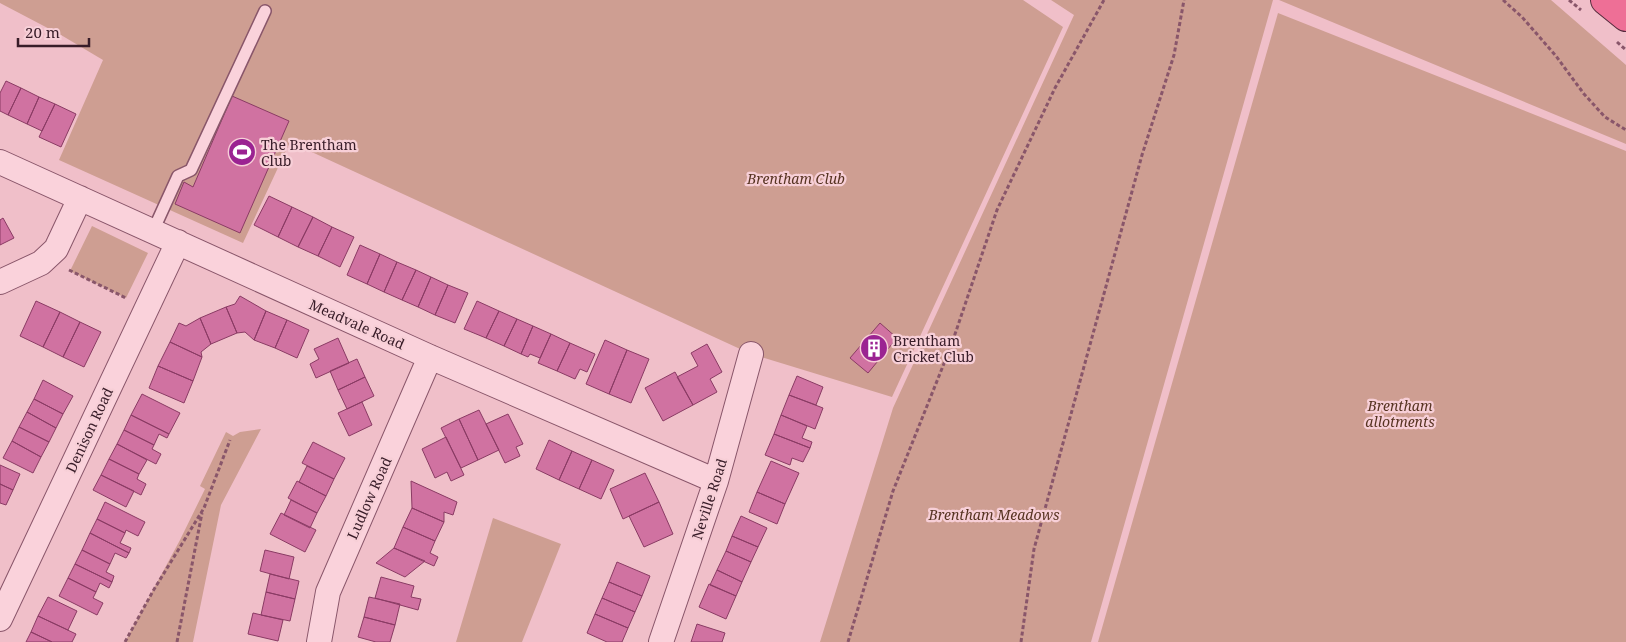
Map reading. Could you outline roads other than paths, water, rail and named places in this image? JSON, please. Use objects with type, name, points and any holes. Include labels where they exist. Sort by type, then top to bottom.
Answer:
[{"type":"highway","points":[[1605,0],[1626,18]]},
{"type":"street","name":"Meadvale Road","points":[[0,162],[430,357],[716,481]]},
{"type":"street","points":[[0,282],[46,259],[56,248],[80,198]]},
{"type":"street","name":"Denison Road","points":[[0,619],[178,242]]},
{"type":"street","name":"Neville Road","points":[[661,642],[716,481],[751,354]]},
{"type":"street","name":"Ludlow Road","points":[[319,642],[328,592],[430,357]]},
{"type":"lane","points":[[153,231],[178,176],[191,170],[264,12]]},
{"type":"place","name":"The Brentham Club","points":[[242,152]]},
{"type":"place","name":"Brentham Cricket Club","points":[[874,348]]},
{"type":"park label","name":"Brentham Club","points":[[796,178]]},
{"type":"park label","name":"Brentham allotments","points":[[1400,414]]},
{"type":"park label","name":"Brentham Meadows","points":[[994,514]]}]
